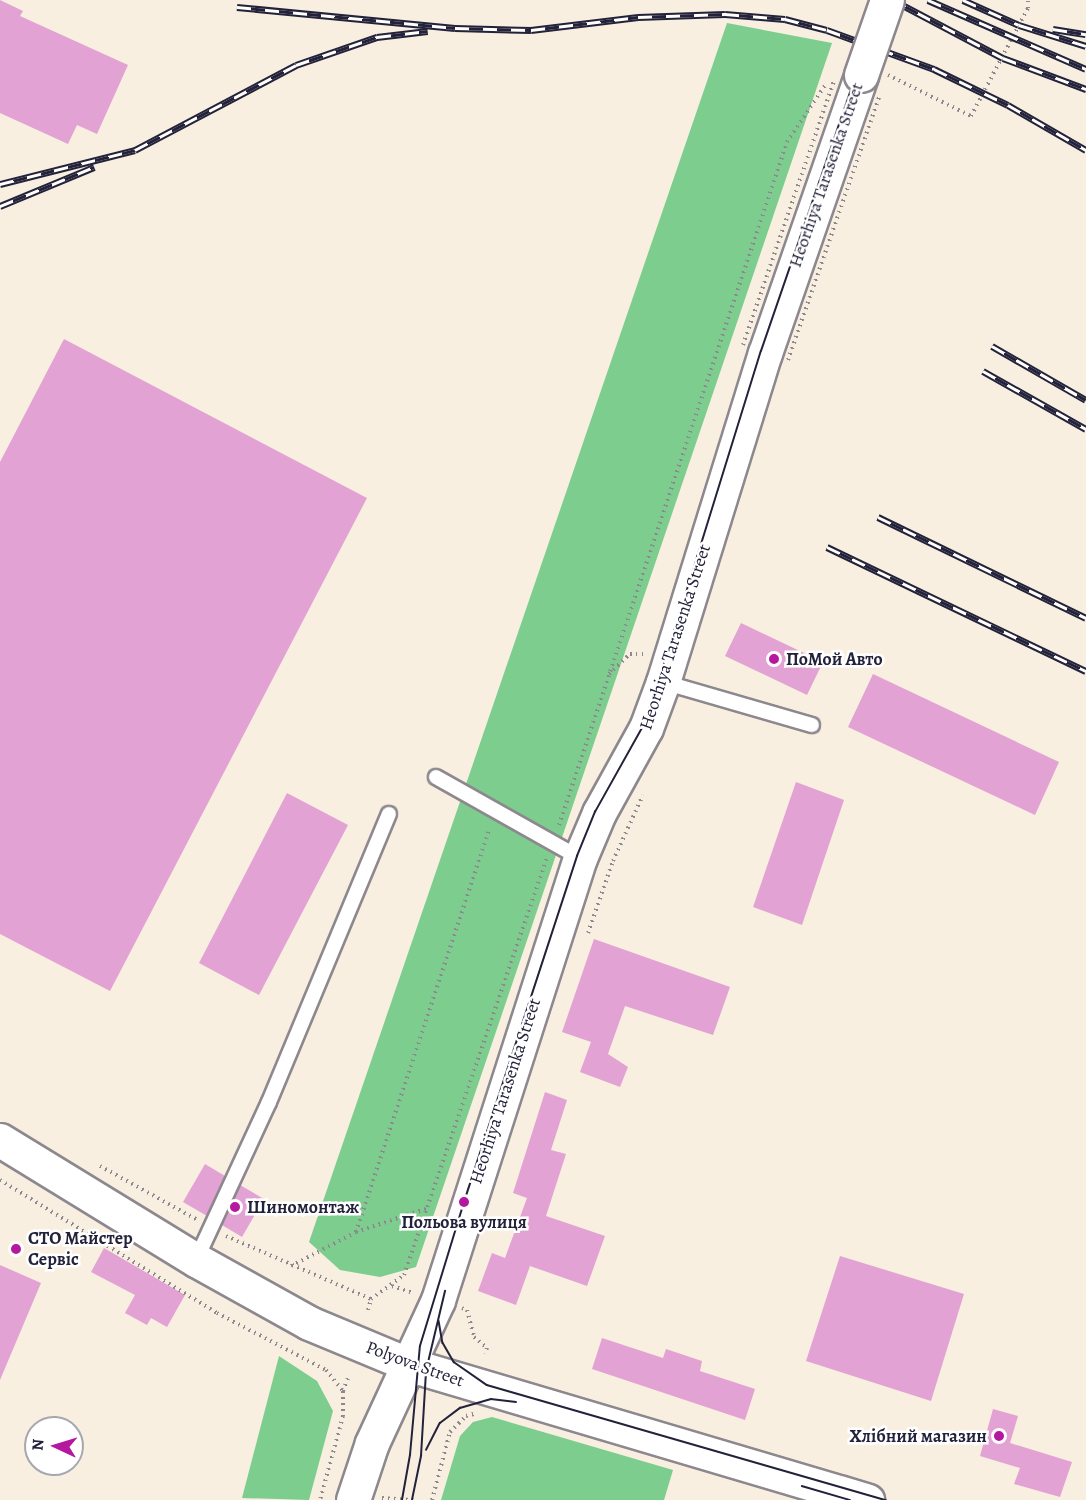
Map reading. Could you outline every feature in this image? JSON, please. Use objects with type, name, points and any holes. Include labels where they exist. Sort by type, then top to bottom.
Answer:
[{"type":"main road","name":"Heorhiya Tarasenka Street","points":[[364,1499],[372,1443],[410,1365],[438,1300],[580,858],[599,813],[646,728],[663,682],[765,352],[887,0]]},
{"type":"main road","name":"Polyova Street","points":[[0,1140],[196,1260],[309,1323],[410,1365],[867,1500]]},
{"type":"lane","points":[[663,682],[812,725]]},
{"type":"lane","points":[[436,777],[580,858]]},
{"type":"lane","points":[[196,1260],[269,1102],[390,813]]},
{"type":"path","points":[[878,70],[971,116],[1028,8],[1028,0]]},
{"type":"path","points":[[885,79],[889,68]]},
{"type":"path","points":[[368,1310],[371,1299],[404,1275],[429,1208],[787,142],[834,76],[765,352]]},
{"type":"path","points":[[765,352],[881,90]]},
{"type":"path","points":[[585,940],[613,861],[648,786]]},
{"type":"path","points":[[356,1232],[495,812]]},
{"type":"path","points":[[90,1160],[211,1227],[291,1266],[371,1299]]},
{"type":"path","points":[[0,1180],[217,1313],[326,1370],[343,1391]]},
{"type":"path","points":[[291,1266],[356,1232],[429,1208]]},
{"type":"path","points":[[391,1286],[411,1292]]},
{"type":"path","points":[[460,1307],[466,1310],[474,1336],[487,1348],[485,1354]]},
{"type":"path","points":[[320,1500],[344,1416],[343,1391],[349,1375]]},
{"type":"path","points":[[432,1500],[450,1432],[466,1414],[486,1411]]},
{"type":"path","points":[[364,1499],[414,1500]]},
{"type":"green space","points":[[727,23],[832,43],[416,1267],[380,1277],[340,1270],[309,1242]]},
{"type":"green space","points":[[279,1356],[317,1381],[333,1411],[309,1500],[242,1498]]},
{"type":"green space","points":[[492,1417],[673,1470],[664,1500],[441,1500],[460,1436],[473,1422]]},
{"type":"building","points":[[0,0],[23,11],[20,16],[128,65],[97,134],[77,125],[68,144],[0,113]]},
{"type":"building","points":[[64,339],[367,498],[110,991],[0,934],[0,462]]},
{"type":"building","name":"ПоМой Авто","points":[[741,623],[823,662],[807,695],[725,656]]},
{"type":"building","points":[[873,674],[1059,762],[1035,815],[848,727]]},
{"type":"building","points":[[796,782],[844,800],[802,925],[753,907]]},
{"type":"building","points":[[287,793],[348,825],[259,995],[199,963]]},
{"type":"building","points":[[594,939],[730,987],[713,1035],[625,1006],[608,1054],[628,1067],[620,1087],[580,1072],[591,1042],[562,1032]]},
{"type":"building","points":[[545,1092],[567,1100],[551,1150],[566,1154],[546,1216],[605,1236],[587,1286],[530,1266],[516,1305],[478,1291],[492,1253],[505,1258],[527,1198],[513,1193]]},
{"type":"building","points":[[205,1164],[225,1176],[207,1216],[183,1202]]},
{"type":"building","points":[[240,1185],[264,1199],[242,1237],[222,1225]]},
{"type":"building","points":[[104,1248],[185,1295],[167,1327],[151,1318],[147,1325],[125,1313],[135,1295],[91,1272]]},
{"type":"building","points":[[840,1256],[964,1294],[931,1401],[806,1361]]},
{"type":"building","points":[[0,1265],[41,1283],[0,1380]]},
{"type":"building","points":[[602,1338],[663,1358],[666,1349],[702,1361],[700,1371],[755,1389],[745,1420],[592,1369]]},
{"type":"building","points":[[993,1409],[1018,1416],[1010,1443],[1072,1462],[1060,1497],[1014,1484],[1020,1468],[980,1456]]},
{"type":"tram line","points":[[402,1500],[410,1455],[420,1346],[464,1202],[577,856],[595,812],[643,726],[659,680],[761,351],[882,0]]},
{"type":"tram line","points":[[412,1500],[421,1456],[426,1371],[445,1291]]},
{"type":"tram line","points":[[439,1321],[443,1343],[454,1362],[487,1385],[886,1500]]},
{"type":"tram line","points":[[426,1450],[440,1423],[460,1408],[491,1399],[516,1402]]},
{"type":"tram line","points":[[802,1486],[850,1500]]},
{"type":"railway","points":[[893,0],[1003,58],[1086,89]]},
{"type":"railway","points":[[928,0],[1086,69]]},
{"type":"railway","points":[[963,0],[1019,25],[1086,46]]},
{"type":"railway","points":[[237,7],[455,28],[531,30],[638,17],[725,14],[785,19],[827,30],[934,69],[1008,105],[1086,150]]},
{"type":"railway","points":[[1053,29],[1086,34]]},
{"type":"railway","points":[[0,184],[135,150],[296,65],[377,37],[428,31]]},
{"type":"railway","points":[[0,206],[94,167]]},
{"type":"railway","points":[[992,346],[1086,400]]},
{"type":"railway","points":[[983,371],[1086,429]]},
{"type":"railway","points":[[878,517],[1086,618]]},
{"type":"railway","points":[[827,547],[1086,671]]},
{"type":"place","name":"ПоМой Авто","points":[[774,659]]},
{"type":"place","name":"Польова вулиця","points":[[464,1202]]},
{"type":"place","name":"Шиномонтаж","points":[[235,1207]]},
{"type":"place","name":"СТО Майстер Сервіс","points":[[16,1249]]},
{"type":"place","name":"Хлібний магазин","points":[[999,1436]]}]
